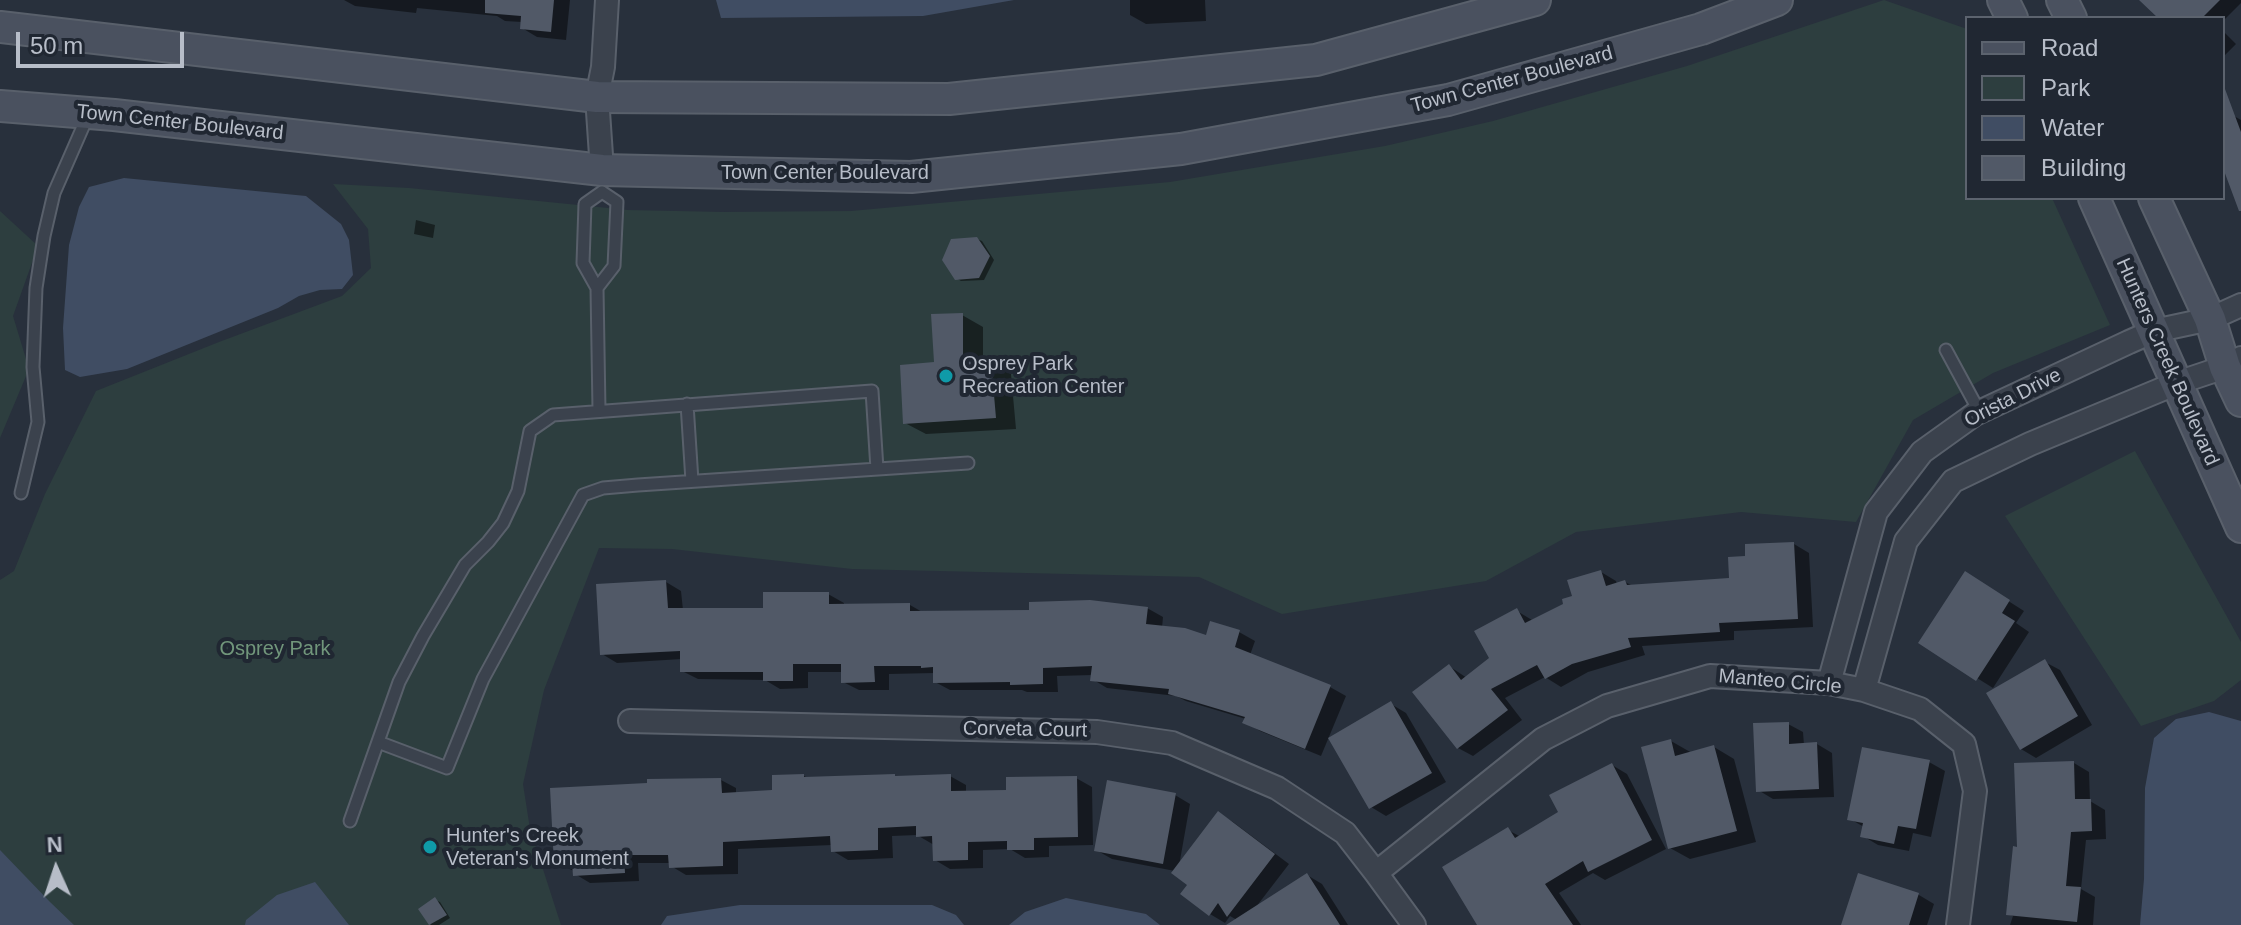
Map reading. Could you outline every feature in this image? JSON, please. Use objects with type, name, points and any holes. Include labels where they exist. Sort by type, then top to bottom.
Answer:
[{"type":"street","points":[[602,181],[597,97],[603,67],[607,0]]},
{"type":"street","points":[[0,27],[597,97],[949,99],[1316,60],[1535,0]]},
{"type":"street","name":"Town Center Boulevard","points":[[0,106],[89,113],[602,181],[911,177],[1181,149],[1448,100],[1701,29],[1777,0]]},
{"type":"street","name":"Hunters Creek Boulevard","points":[[2095,200],[2241,527]]},
{"type":"street","points":[[2155,200],[2233,362],[2241,401]]},
{"type":"street","name":"Orista Drive","points":[[1829,683],[1876,512],[1922,452],[1979,411],[2154,331],[2210,319],[2241,305]]},
{"type":"street","points":[[1864,690],[1906,541],[1953,481],[2030,444],[2233,362]]},
{"type":"street","name":"Manteo Circle","points":[[1376,873],[1543,739],[1607,706],[1710,676],[1829,683],[1864,690],[1920,709],[1964,744],[1975,791],[1958,925]]},
{"type":"street","name":"Corveta Court","points":[[630,721],[1097,732],[1172,743],[1277,788],[1345,833],[1376,873]]},
{"type":"street","points":[[1376,873],[1414,925]]},
{"type":"lane","points":[[21,493],[38,422],[33,367],[36,288],[44,236],[54,193],[89,113]]},
{"type":"lane","points":[[597,288],[614,266],[617,202],[602,181],[585,204],[583,263],[597,288],[599,410]]},
{"type":"lane","points":[[1946,350],[1979,411]]},
{"type":"lane","points":[[350,821],[399,682],[465,565],[503,523],[518,491],[530,431],[553,415],[872,391],[877,469]]},
{"type":"lane","points":[[687,404],[692,481]]},
{"type":"lane","points":[[378,742],[447,768],[483,679],[583,495],[603,488],[968,463]]},
{"type":"green space","name":"Osprey Park","points":[[1884,0],[1965,28],[1965,200],[2053,200],[2110,325],[1993,373],[1913,420],[1856,522],[1741,512],[1576,532],[1486,581],[1282,614],[1199,577],[852,569],[672,549],[599,548],[544,690],[523,784],[530,829],[561,925],[0,925],[0,580],[14,571],[45,494],[96,391],[342,296],[371,268],[368,229],[333,184],[409,188],[628,210],[851,211],[1170,182],[1385,146],[1493,121],[1687,66]]},
{"type":"green space","points":[[0,211],[38,246],[13,316],[29,369],[0,438]]},
{"type":"green space","points":[[2135,451],[2241,642],[2241,680],[2214,701],[2141,726],[2005,516]]},
{"type":"water","points":[[716,0],[1014,0],[923,16],[721,18]]},
{"type":"water","points":[[124,178],[306,196],[341,224],[349,240],[353,275],[342,289],[320,290],[299,296],[278,308],[127,369],[80,377],[65,370],[63,328],[69,245],[79,207],[89,187]]},
{"type":"water","points":[[2209,712],[2241,721],[2241,925],[2140,925],[2145,788],[2154,738],[2176,719]]},
{"type":"water","points":[[0,850],[50,902],[74,925],[0,925]]},
{"type":"water","points":[[315,882],[349,925],[245,925],[246,920],[277,895]]},
{"type":"water","points":[[1066,898],[1146,914],[1160,925],[1009,925],[1025,912]]},
{"type":"water","points":[[740,905],[932,905],[956,915],[964,925],[661,925],[667,916]]},
{"type":"building","points":[[485,0],[554,0],[551,32],[520,29],[521,16],[485,13]]},
{"type":"building","points":[[2139,0],[2220,0],[2204,16],[2156,16]]},
{"type":"building","points":[[2225,89],[2241,132],[2239,211],[2225,173]]},
{"type":"building","points":[[977,237],[990,256],[979,278],[955,280],[942,260],[951,239]]},
{"type":"building","name":"Osprey Park Recreation Center","points":[[963,313],[963,360],[991,360],[996,418],[903,424],[900,365],[934,362],[931,314]]},
{"type":"building","points":[[1794,542],[1798,619],[1719,623],[1720,632],[1628,638],[1631,647],[1572,664],[1545,679],[1537,665],[1491,689],[1508,710],[1457,749],[1412,692],[1449,664],[1461,680],[1489,658],[1474,631],[1517,608],[1525,623],[1563,604],[1562,599],[1572,596],[1567,580],[1601,570],[1606,586],[1625,580],[1627,585],[1729,578],[1728,557],[1745,556],[1745,544]]},
{"type":"building","points":[[1965,571],[2010,600],[2002,613],[2015,621],[1976,681],[1918,643]]},
{"type":"building","points":[[666,580],[668,608],[763,608],[763,592],[829,592],[829,604],[910,603],[910,611],[1029,610],[1029,602],[1090,600],[1148,607],[1146,624],[1185,628],[1206,635],[1210,621],[1240,630],[1235,647],[1331,685],[1305,749],[1242,723],[1245,717],[1168,694],[1169,689],[1090,681],[1092,666],[1043,668],[1043,684],[1010,685],[1010,682],[933,683],[933,667],[874,666],[875,682],[841,683],[841,664],[793,664],[793,681],[763,681],[763,672],[680,672],[680,651],[600,655],[596,584]]},
{"type":"building","points":[[2045,659],[2078,716],[2020,750],[1986,693]]},
{"type":"building","points":[[1391,701],[1432,773],[1369,809],[1328,738]]},
{"type":"building","points":[[1789,722],[1789,744],[1817,742],[1819,789],[1756,792],[1753,723]]},
{"type":"building","points":[[1671,739],[1675,756],[1714,745],[1737,831],[1668,849],[1641,747]]},
{"type":"building","points":[[1862,747],[1930,760],[1916,829],[1898,826],[1894,844],[1860,837],[1863,823],[1847,820]]},
{"type":"building","points":[[2074,761],[2075,799],[2091,799],[2092,831],[2071,832],[2066,886],[2081,887],[2077,922],[2006,915],[2013,846],[2017,847],[2014,763]]},
{"type":"building","points":[[1612,763],[1652,840],[1588,872],[1583,861],[1545,884],[1573,925],[1477,925],[1442,867],[1508,827],[1515,838],[1558,812],[1549,795]]},
{"type":"building","points":[[804,774],[804,777],[951,774],[951,791],[1006,790],[1006,777],[1077,776],[1078,837],[1034,838],[1034,850],[1007,850],[1007,841],[968,842],[968,860],[933,861],[932,836],[916,837],[916,826],[878,828],[878,850],[831,852],[830,836],[723,842],[723,866],[669,868],[668,855],[624,855],[625,873],[573,876],[572,863],[554,864],[550,788],[647,783],[647,779],[721,778],[722,793],[772,790],[772,775]]},
{"type":"building","points":[[1107,780],[1176,793],[1163,864],[1094,851]]},
{"type":"building","points":[[1218,811],[1275,854],[1227,917],[1218,903],[1209,916],[1180,894],[1187,885],[1171,873]]},
{"type":"building","points":[[1307,873],[1340,925],[1226,925]]},
{"type":"building","points":[[1858,873],[1919,893],[1909,925],[1841,925]]},
{"type":"building","points":[[435,897],[447,915],[429,925],[418,909]]},
{"type":"place","name":"Osprey Park Recreation Center","points":[[946,376]]},
{"type":"place","name":"Hunter's Creek Veteran's Monument","points":[[430,847]]}]
